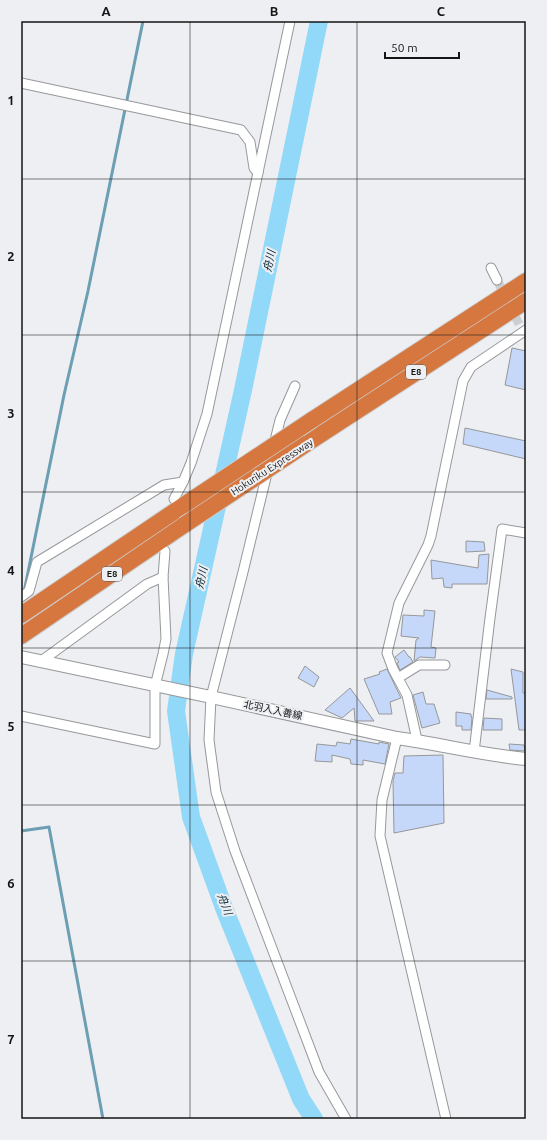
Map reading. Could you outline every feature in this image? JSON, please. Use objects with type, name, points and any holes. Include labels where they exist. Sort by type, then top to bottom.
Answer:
[{"type":"highway","name":"Hokuriku Expressway","points":[[21,615],[179,502],[312,420],[526,281]]},
{"type":"highway","name":"Hokuriku Expressway","points":[[21,636],[306,444],[526,301]]},
{"type":"main road","name":"北羽入入善線","points":[[21,657],[397,738],[417,740],[474,752],[526,759]]},
{"type":"street","points":[[179,502],[182,482],[191,463],[207,414],[290,21]]},
{"type":"street","points":[[21,83],[241,130],[250,142],[254,168],[258,173]]},
{"type":"street","points":[[491,268],[497,280]]},
{"type":"street","points":[[417,740],[407,695],[387,653],[399,603],[431,536],[463,381],[471,367],[523,329]]},
{"type":"street","points":[[295,386],[280,420],[211,697],[210,740],[216,792],[232,844],[319,1072],[346,1119]]},
{"type":"street","points":[[21,597],[29,591],[37,562],[164,485],[182,482]]},
{"type":"street","points":[[474,752],[502,529],[526,533]]},
{"type":"street","points":[[21,716],[155,744],[158,686],[166,639],[163,577],[165,551]]},
{"type":"street","points":[[40,662],[147,584],[163,577]]},
{"type":"street","points":[[398,678],[419,665],[445,665]]},
{"type":"street","points":[[397,738],[382,800],[380,836],[446,1119]]},
{"type":"building","points":[[512,348],[526,351],[526,390],[505,385]]},
{"type":"building","points":[[465,428],[526,441],[526,459],[463,444]]},
{"type":"building","points":[[466,541],[484,542],[485,551],[466,552]]},
{"type":"building","points":[[489,554],[487,584],[452,584],[452,588],[444,587],[443,578],[432,579],[431,560],[478,568],[479,555]]},
{"type":"building","points":[[424,610],[435,611],[431,647],[436,648],[435,658],[420,657],[414,661],[416,640],[419,638],[401,636],[403,615],[424,616]]},
{"type":"building","points":[[404,650],[413,662],[400,670],[397,663],[399,662],[395,657]]},
{"type":"building","points":[[305,666],[319,677],[314,687],[298,678]]},
{"type":"building","points":[[387,669],[401,698],[390,702],[392,714],[379,714],[364,679],[380,674],[379,672]]},
{"type":"building","points":[[511,669],[523,672],[523,693],[526,693],[526,730],[519,730]]},
{"type":"building","points":[[350,688],[374,721],[355,721],[354,708],[342,718],[325,710]]},
{"type":"building","points":[[487,690],[512,697],[512,699],[486,699]]},
{"type":"building","points":[[423,692],[426,704],[434,704],[440,723],[422,728],[413,695]]},
{"type":"building","points":[[456,712],[471,714],[471,730],[462,730],[462,726],[456,726]]},
{"type":"building","points":[[484,718],[502,719],[502,730],[483,730]]},
{"type":"building","points":[[351,739],[379,744],[379,742],[389,744],[385,764],[363,760],[363,765],[351,764],[350,759],[332,755],[332,762],[315,761],[317,744],[336,746],[337,742],[350,744]]},
{"type":"building","points":[[509,744],[524,745],[525,751],[510,750]]},
{"type":"building","points":[[443,755],[444,823],[394,833],[393,781],[395,773],[403,773],[404,756]]},
{"type":"waterway","points":[[24,592],[64,395],[88,291],[143,21]]},
{"type":"waterway","name":"舟川","points":[[314,1119],[301,1099],[224,908],[191,817],[176,711],[184,654],[243,390],[319,21]]},
{"type":"waterway","points":[[21,831],[49,827],[103,1119]]},
{"type":"tunnel","points":[[497,280],[520,326]]}]
